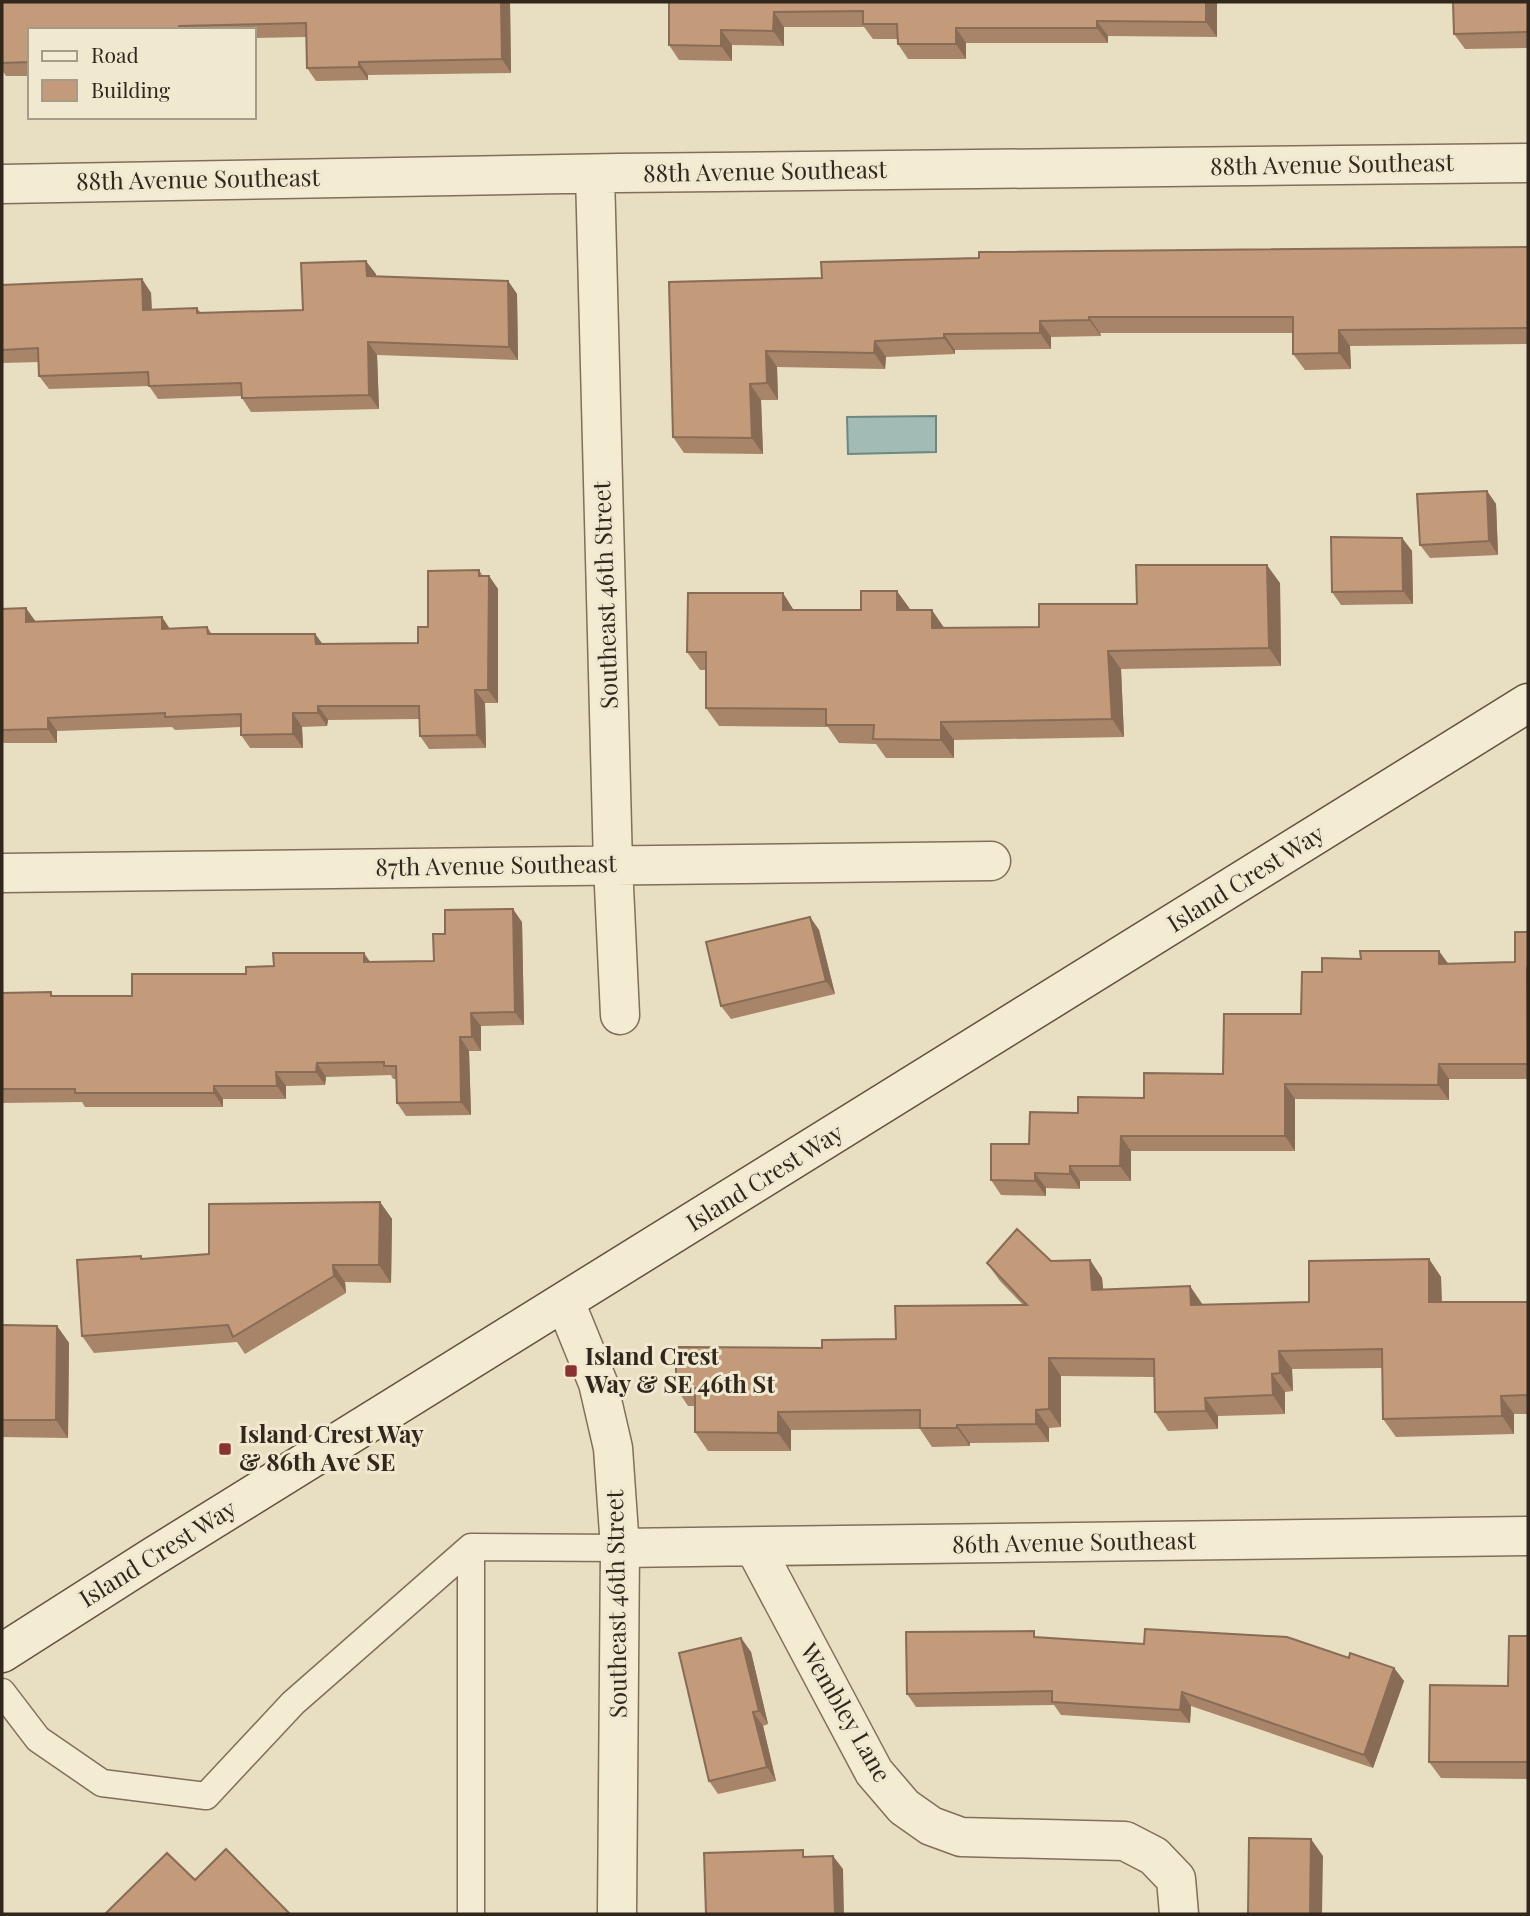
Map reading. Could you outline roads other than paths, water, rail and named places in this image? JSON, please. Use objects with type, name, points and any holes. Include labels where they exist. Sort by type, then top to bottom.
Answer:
[{"type":"street","name":"88th Avenue Southeast","points":[[2,184],[1528,163]]},
{"type":"street","name":"Southeast 46th Street","points":[[595,174],[613,865],[620,1016]]},
{"type":"street","name":"Island Crest Way","points":[[2,1653],[1528,704]]},
{"type":"street","name":"87th Avenue Southeast","points":[[2,873],[991,861]]},
{"type":"street","name":"Southeast 46th Street","points":[[565,1302],[598,1382],[613,1448],[621,1548],[617,1914]]},
{"type":"street","name":"86th Avenue Southeast","points":[[621,1548],[1528,1536]]},
{"type":"street","name":"Wembley Lane","points":[[755,1548],[874,1772],[904,1807],[931,1826],[961,1837],[1125,1842],[1154,1856],[1176,1880],[1179,1914]]},
{"type":"lane","points":[[471,1547],[471,1914]]},
{"type":"lane","points":[[2,1692],[38,1739],[102,1783],[205,1796],[293,1703],[471,1547],[621,1548]]},
{"type":"water","points":[[936,416],[936,452],[848,454],[847,417]]},
{"type":"place","name":"Island Crest Way & SE 46th St","points":[[571,1371]]},
{"type":"place","name":"Island Crest Way & 86th Ave SE","points":[[225,1449]]}]
